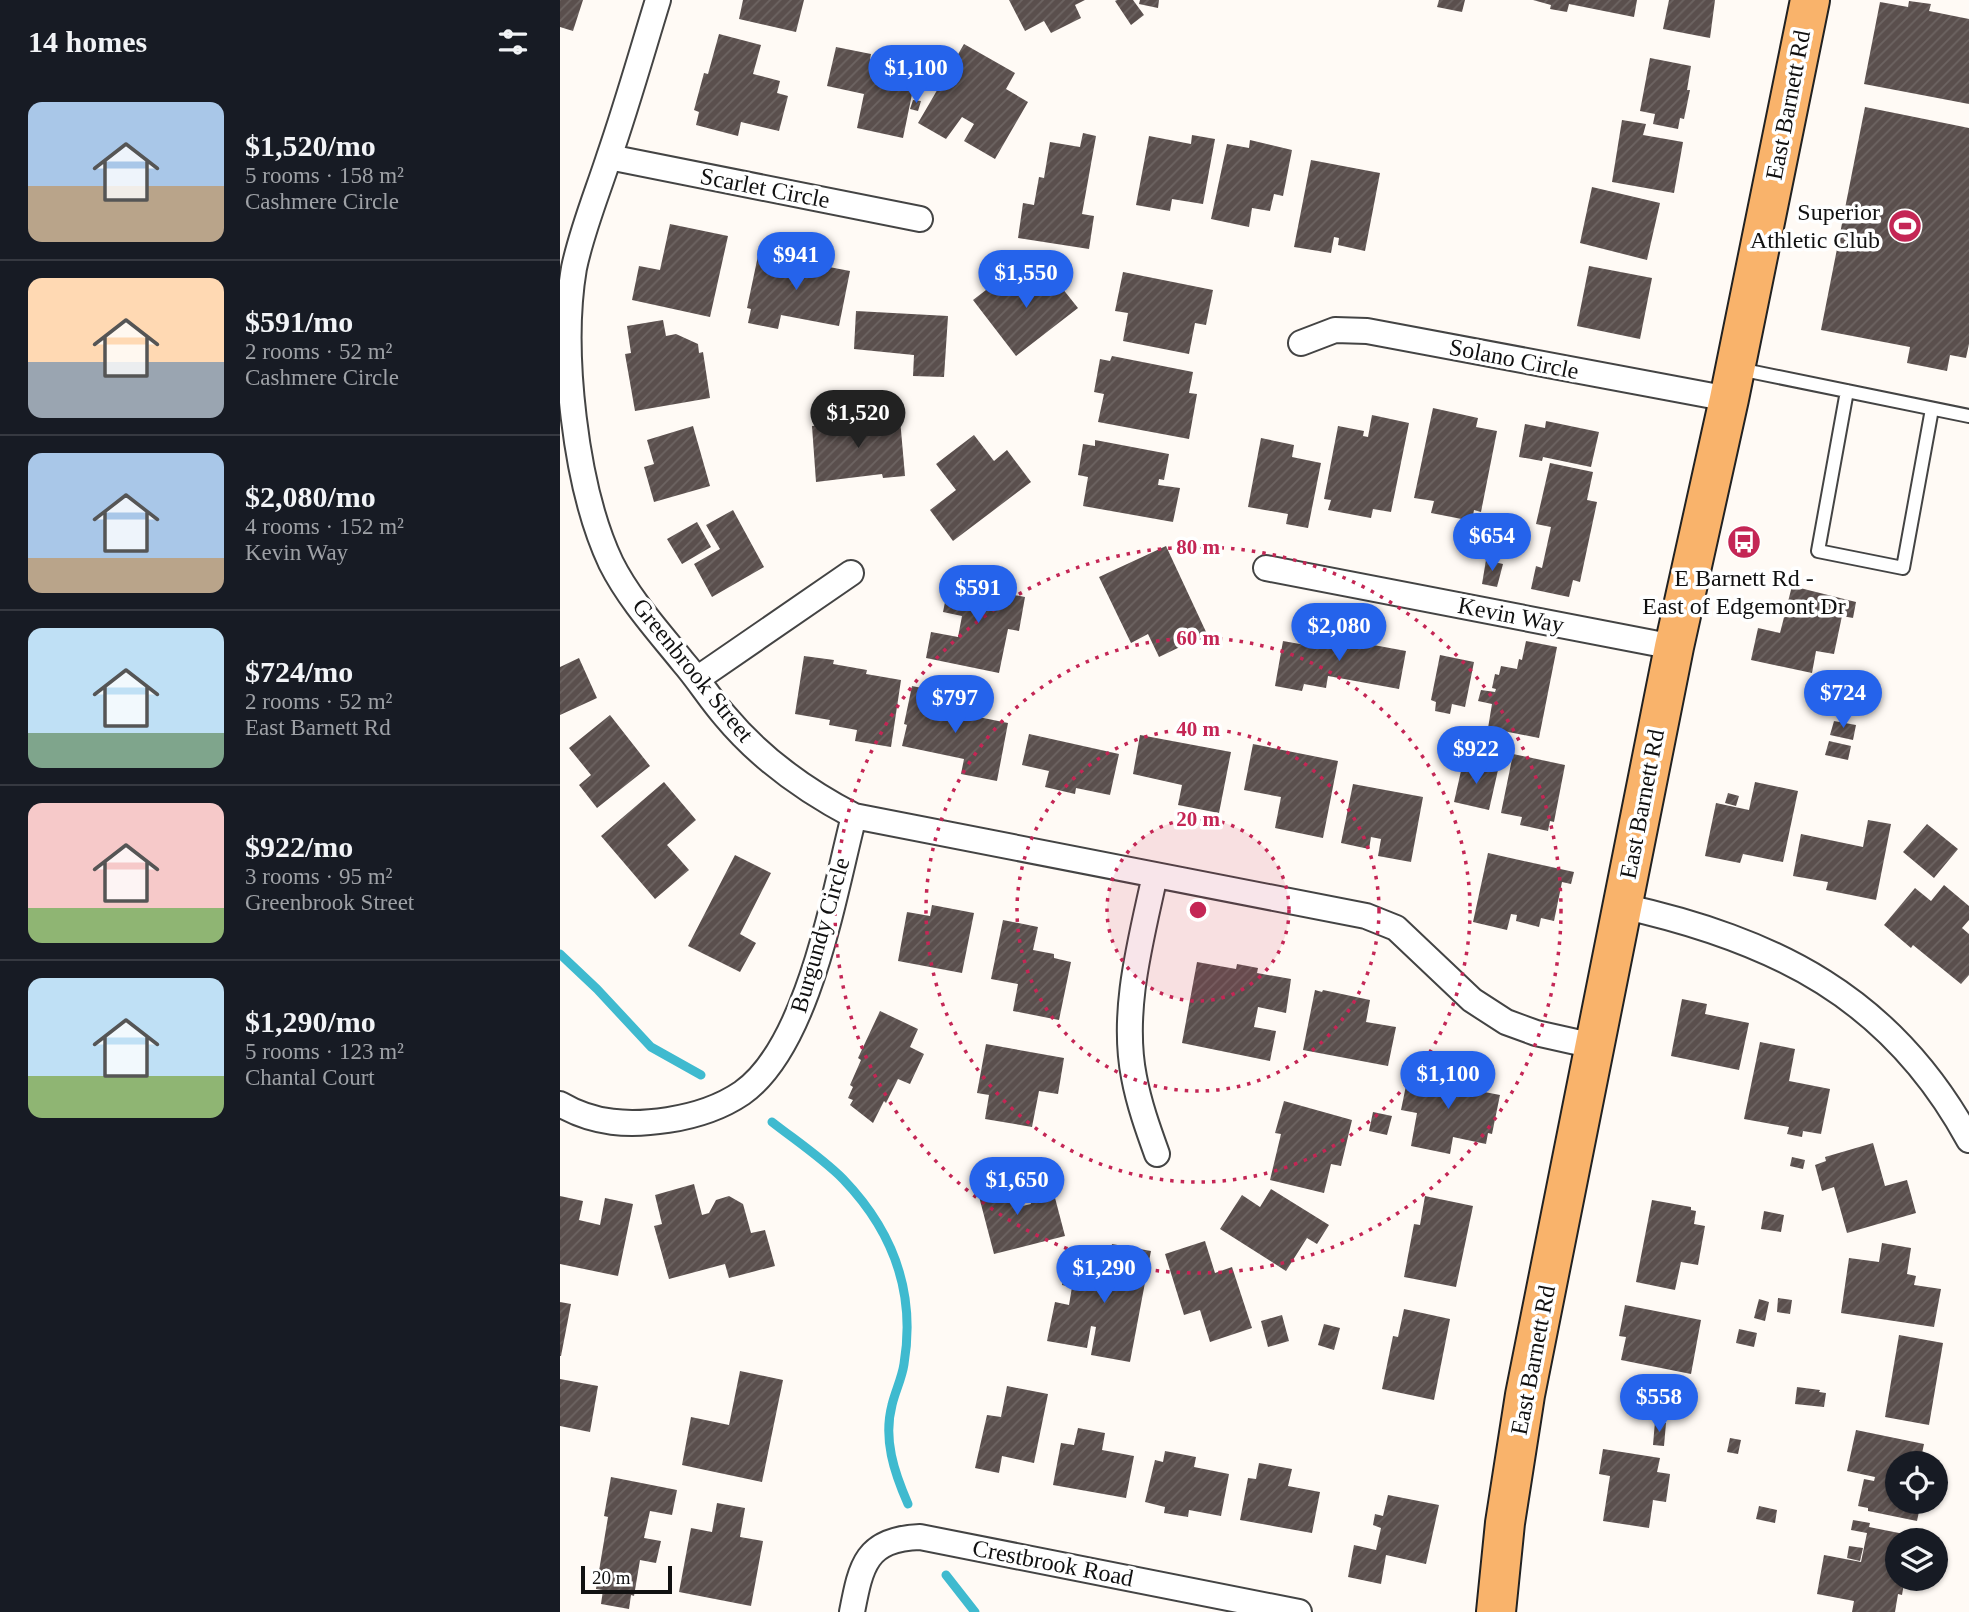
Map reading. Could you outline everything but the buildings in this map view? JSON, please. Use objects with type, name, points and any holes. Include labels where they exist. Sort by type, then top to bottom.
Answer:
[{"type":"main road","name":"East Barnett Rd","points":[[1496,1612],[1505,1523],[1523,1407],[1674,647],[1732,384],[1810,0]]},
{"type":"street","name":"Greenbrook Street","points":[[658,0],[573,270],[568,366],[578,454],[592,510],[612,564],[639,607],[726,717],[782,770],[819,798],[854,816],[1366,916],[1396,928],[1472,1000],[1506,1022],[1536,1034],[1594,1046]]},
{"type":"street","name":"Scarlet Circle","points":[[609,157],[920,219]]},
{"type":"street","name":"Solano Circle","points":[[1301,342],[1335,330],[1367,331],[1732,384]]},
{"type":"street","name":"Kevin Way","points":[[1266,568],[1674,647]]},
{"type":"street","points":[[697,679],[851,573]]},
{"type":"street","name":"Burgundy Circle","points":[[560,1104],[575,1113],[610,1124],[646,1124],[687,1117],[721,1106],[754,1083],[790,1033],[812,981],[854,816]]},
{"type":"street","points":[[1155,875],[1137,958],[1130,1027],[1133,1075],[1157,1154]]},
{"type":"street","points":[[1622,906],[1714,929],[1791,962],[1842,993],[1885,1029],[1923,1070],[1969,1140]]},
{"type":"street","name":"Crestbrook Road","points":[[852,1612],[858,1580],[868,1559],[883,1544],[899,1538],[920,1537],[1298,1612]]},
{"type":"lane","points":[[1732,384],[1847,391],[1969,416]]},
{"type":"lane","points":[[1847,391],[1818,551],[1903,568],[1932,408]]},
{"type":"waterway","points":[[560,954],[651,1047],[701,1075]]},
{"type":"waterway","points":[[772,1122],[843,1179],[875,1220],[897,1264],[907,1312],[907,1338],[903,1369],[892,1405],[889,1443],[894,1468],[908,1504]]},
{"type":"waterway","points":[[946,1575],[975,1612]]},
{"type":"place","name":"Superior Athletic Club","points":[[1905,226]]},
{"type":"place","name":"E Barnett Rd - East of Edgemont Dr","points":[[1744,542]]}]
